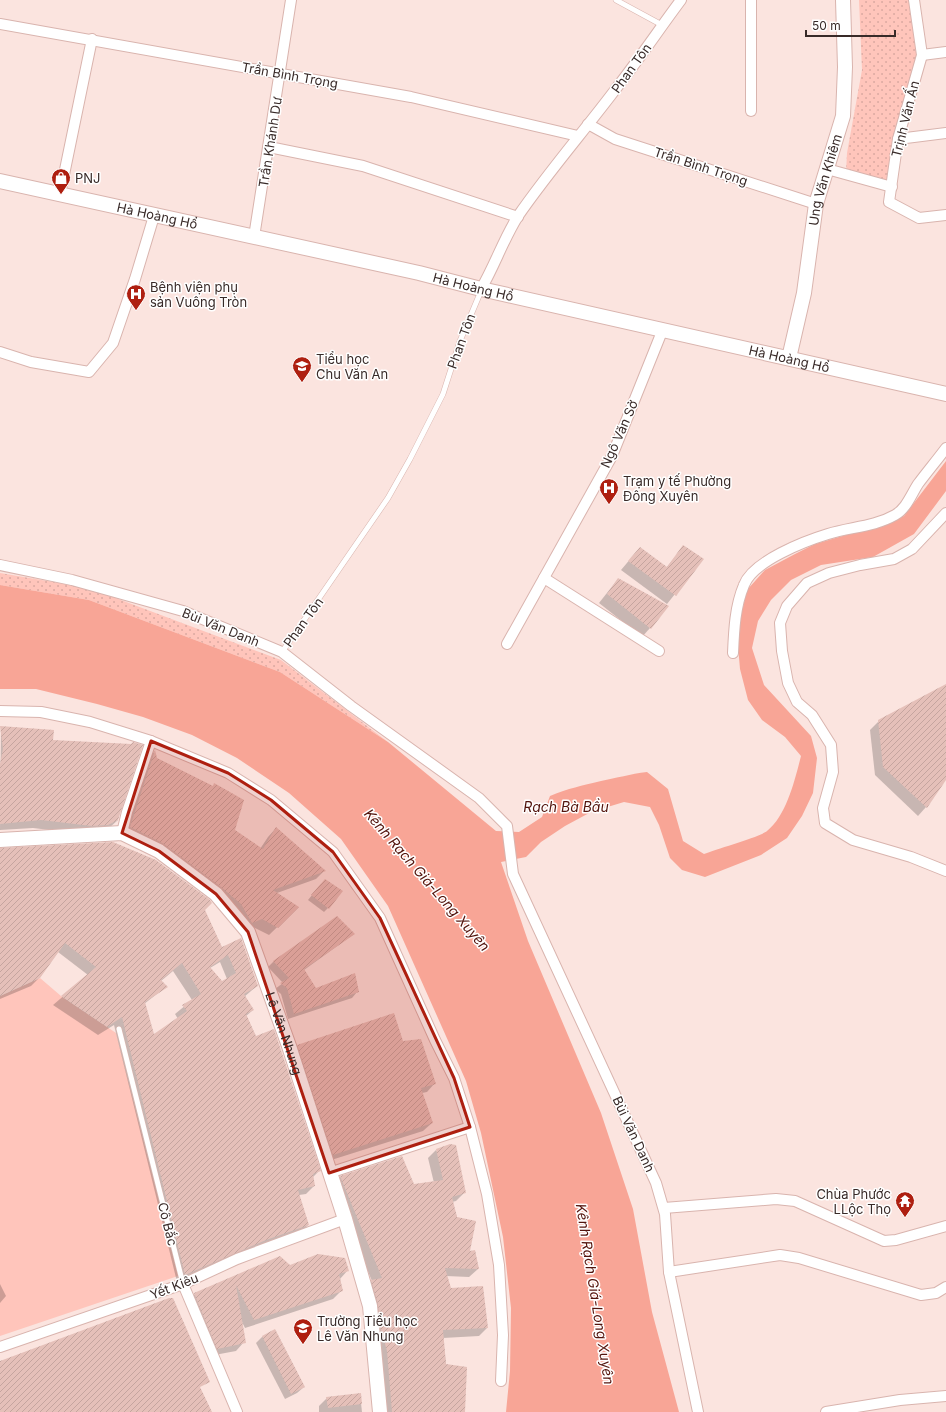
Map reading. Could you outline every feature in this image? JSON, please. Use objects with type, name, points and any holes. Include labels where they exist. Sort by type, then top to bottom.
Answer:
[{"type":"street","name":"Trần Khánh Dư","points":[[254,237],[281,73],[291,0]]},
{"type":"street","name":"Phan Tôn","points":[[481,290],[493,268],[500,248],[518,217],[578,136],[618,86],[681,0]]},
{"type":"street","points":[[751,0],[751,111]]},
{"type":"street","name":"Ung Văn Khiêm","points":[[789,358],[804,293],[816,204],[843,116],[845,67],[844,0]]},
{"type":"street","name":"Trịnh Văn Ấn","points":[[914,0],[922,55],[898,139],[889,202],[919,218],[946,215]]},
{"type":"street","name":"Trần Bình Trọng","points":[[0,24],[92,39],[411,97],[578,136]]},
{"type":"street","points":[[60,194],[92,39]]},
{"type":"street","points":[[922,55],[946,52]]},
{"type":"street","name":"Trần Bình Trọng","points":[[588,124],[615,139],[816,204]]},
{"type":"street","points":[[898,139],[946,133]]},
{"type":"street","points":[[269,147],[363,166],[518,217]]},
{"type":"street","points":[[827,169],[892,187]]},
{"type":"street","name":"Hà Hoàng Hổ","points":[[0,181],[425,275],[481,290],[662,329],[946,394]]},
{"type":"street","points":[[0,352],[31,362],[89,372],[113,343],[135,279],[154,216]]},
{"type":"street","name":"Ngô Văn Sở","points":[[507,644],[612,456],[662,329]]},
{"type":"street","points":[[733,653],[735,622],[738,608],[744,584],[750,574],[759,567],[792,548],[828,534],[878,523],[896,515],[906,504],[946,448]]},
{"type":"street","points":[[946,513],[912,549],[894,559],[860,564],[829,573],[807,583],[787,606],[780,623],[782,651],[788,683],[797,702],[812,715],[831,745],[832,772],[823,808],[825,823],[853,840],[911,857],[946,871]]},
{"type":"street","name":"Bùi Văn Danh","points":[[0,565],[72,580],[183,611],[282,652],[352,706],[479,798],[507,826],[513,874],[656,1183],[664,1211],[669,1270],[698,1412]]},
{"type":"street","points":[[544,578],[659,651]]},
{"type":"street","points":[[0,711],[41,712],[90,722],[151,742],[228,773],[271,800],[333,852],[380,918],[435,1040],[454,1078],[470,1128],[488,1194],[499,1265],[503,1335],[500,1381]]},
{"type":"street","points":[[122,833],[127,812],[151,742]]},
{"type":"street","name":"Lê Văn Nhung","points":[[0,840],[122,833],[159,851],[216,894],[248,932],[289,1046],[345,1219],[370,1306],[380,1412]]},
{"type":"street","points":[[329,1173],[470,1128]]},
{"type":"street","points":[[664,1211],[776,1199],[795,1201],[884,1241],[896,1240],[946,1226]]},
{"type":"street","name":"Yết Kiêu","points":[[0,1347],[183,1284],[237,1259],[345,1219]]},
{"type":"street","points":[[669,1270],[780,1255],[799,1258],[921,1295],[936,1293],[946,1287]]},
{"type":"street","name":"Cô Bắc","points":[[183,1284],[237,1412]]},
{"type":"street","points":[[826,1412],[900,1400],[946,1396]]},
{"type":"lane","points":[[616,0],[662,25]]},
{"type":"lane","name":"Phan Tôn","points":[[282,652],[388,498],[414,453],[443,394],[460,341],[481,290]]},
{"type":"lane","name":"Cô Bắc","points":[[119,1029],[183,1284]]},
{"type":"highlighted area","points":[[151,741],[228,773],[271,800],[333,852],[380,918],[454,1078],[470,1127],[329,1173],[248,932],[216,894],[159,851],[122,833]]},
{"type":"shaded area","points":[[859,0],[914,0],[922,55],[892,187],[846,173],[847,153],[862,70]]},
{"type":"shaded area","points":[[0,573],[89,588],[281,660],[388,742],[280,672],[89,600],[0,585]]},
{"type":"shaded area","points":[[40,978],[61,996],[116,1033],[178,1276],[0,1336],[0,996]]},
{"type":"water","points":[[946,461],[946,491],[914,534],[873,557],[821,565],[791,580],[771,600],[758,621],[752,648],[764,685],[811,736],[817,758],[813,793],[802,816],[787,838],[761,855],[705,877],[682,870],[670,858],[659,825],[650,807],[624,802],[591,812],[565,826],[541,842],[526,857],[501,862],[528,941],[601,1113],[633,1209],[652,1312],[679,1412],[506,1412],[510,1371],[511,1308],[503,1237],[481,1133],[466,1081],[388,906],[341,839],[289,793],[237,758],[192,735],[143,717],[36,689],[0,689],[0,585],[89,600],[280,672],[388,742],[496,831],[519,832],[542,817],[550,796],[557,793],[575,787],[647,772],[668,789],[683,841],[704,854],[763,834],[774,824],[780,816],[789,796],[801,756],[785,737],[762,720],[748,700],[740,669],[738,646],[741,615],[747,590],[765,570],[815,544],[880,525],[904,516]]},
{"type":"building","points":[[683,545],[704,559],[676,596],[628,561],[640,547],[667,567]]},
{"type":"building","points":[[618,578],[669,606],[651,629],[607,594]]},
{"type":"building","points":[[946,684],[946,780],[927,808],[883,767],[878,720]]},
{"type":"building","points":[[0,726],[54,730],[53,740],[131,744],[133,742],[143,745],[118,820],[108,825],[92,826],[41,820],[0,824],[0,764],[3,749]]},
{"type":"building","points":[[155,750],[157,758],[213,786],[214,783],[244,800],[235,830],[263,849],[276,827],[326,871],[273,890],[299,907],[278,928],[262,919],[252,923],[241,904],[221,887],[164,844],[130,827]]},
{"type":"building","points":[[113,842],[156,860],[210,900],[212,903],[205,910],[222,947],[241,938],[258,986],[244,994],[254,1010],[246,1014],[256,1036],[274,1029],[321,1171],[313,1174],[315,1186],[298,1190],[309,1225],[266,1240],[185,1275],[122,1017],[107,1027],[61,996],[96,967],[65,943],[40,978],[0,996],[0,848]],"holes":[[[228,955],[236,973],[222,981],[210,967]],[[182,963],[201,994],[182,1005],[187,1011],[154,1034],[145,1002],[168,987],[161,980]]]},
{"type":"building","points":[[325,879],[343,891],[329,909],[311,895]]},
{"type":"building","points":[[337,916],[355,934],[304,969],[316,988],[355,973],[359,992],[294,1014],[287,988],[280,983],[289,978],[273,961]]},
{"type":"building","points":[[394,1013],[403,1041],[421,1039],[436,1084],[421,1088],[433,1123],[333,1155],[297,1045]]},
{"type":"building","points":[[450,1144],[456,1145],[466,1193],[452,1197],[457,1217],[476,1221],[470,1251],[475,1250],[479,1269],[445,1268],[451,1288],[483,1286],[488,1328],[443,1330],[446,1364],[467,1367],[465,1412],[392,1412],[387,1351],[380,1326],[378,1304],[371,1280],[382,1278],[340,1176],[402,1156],[414,1184],[443,1180],[436,1149]]},
{"type":"building","points":[[318,1254],[345,1258],[349,1271],[339,1274],[343,1291],[254,1320],[236,1285],[246,1343],[217,1349],[194,1293],[280,1256],[290,1265]]},
{"type":"building","points":[[169,1298],[173,1298],[210,1382],[200,1387],[212,1412],[0,1412],[0,1361]]},
{"type":"building","points":[[275,1329],[305,1387],[291,1394],[262,1336]]},
{"type":"building","points":[[361,1393],[362,1404],[328,1408],[326,1397]]},
{"type":"place","name":"PNJ","points":[[61,195]]},
{"type":"place","name":"Bệnh viện phụ sản Vuông Tròn","points":[[136,311]]},
{"type":"place","name":"Tiểu học Chu Văn An","points":[[302,383]]},
{"type":"place","name":"Trạm y tế Phường Đông Xuyên","points":[[609,505]]},
{"type":"place","name":"Chùa Phước LLộc Thọ","points":[[905,1218]]},
{"type":"place","name":"Trường Tiểu học Lê Văn Nhung","points":[[303,1345]]},
{"type":"water label","name":"Rạch Bà Bầu","points":[[566,807]]},
{"type":"water label","name":"Kênh Rạch Giá-Long Xuyên","points":[[427,880]]},
{"type":"water label","name":"Kênh Rạch Giá-Long Xuyên","points":[[595,1294]]}]
